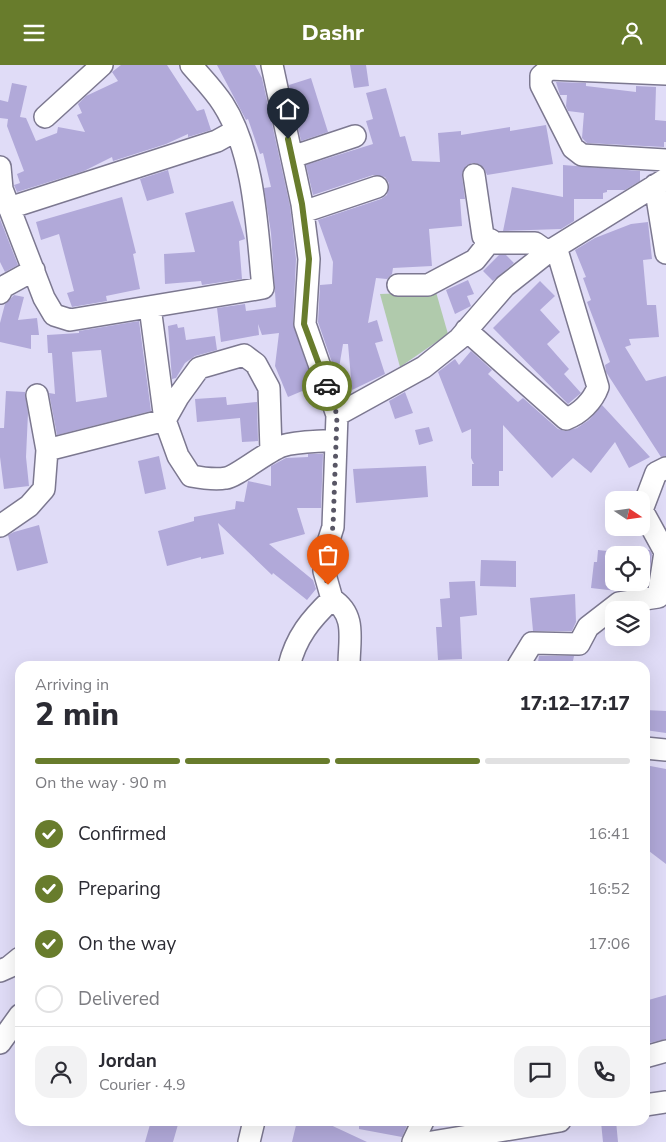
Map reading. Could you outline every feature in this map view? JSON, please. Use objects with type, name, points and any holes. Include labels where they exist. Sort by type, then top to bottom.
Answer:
[{"type":"street","points":[[46,117],[102,65]]},
{"type":"street","points":[[0,167],[2,189],[44,298],[54,315],[70,320],[262,289],[257,229],[244,151],[223,104],[191,65]]},
{"type":"street","points":[[272,65],[303,211],[309,259],[304,324],[337,415],[333,527],[326,549],[324,571],[332,599],[343,606],[350,619],[349,661]]},
{"type":"street","points":[[666,74],[549,69],[541,76],[541,85],[573,148],[582,155],[666,160]]},
{"type":"street","points":[[9,207],[217,141],[235,131]]},
{"type":"street","points":[[292,157],[356,136]]},
{"type":"street","points":[[466,330],[566,419],[574,416],[594,397],[598,387],[552,250],[535,243],[496,243],[483,236],[474,175]]},
{"type":"street","points":[[337,415],[424,367],[466,330],[505,287],[552,250],[661,182],[666,253]]},
{"type":"street","points":[[303,211],[377,187]]},
{"type":"street","points":[[398,285],[428,285],[475,260],[491,240]]},
{"type":"street","points":[[0,293],[3,287],[34,270]]},
{"type":"street","points":[[150,307],[165,420],[178,456],[191,475],[228,478],[260,456],[283,445],[336,440]]},
{"type":"street","points":[[47,450],[165,420],[178,397],[199,368],[244,355],[256,364],[268,388],[271,451]]},
{"type":"street","points":[[0,526],[29,506],[44,489],[47,450],[37,395]]},
{"type":"street","points":[[521,661],[532,643],[578,644],[588,627],[620,603],[658,597],[665,552],[642,510],[656,473],[666,468]]},
{"type":"street","points":[[291,661],[300,633],[312,618],[332,599]]},
{"type":"street","points":[[650,748],[666,750]]},
{"type":"street","points":[[0,971],[15,961]]},
{"type":"street","points":[[0,1043],[15,1022]]},
{"type":"street","points":[[650,1056],[666,1051]]},
{"type":"street","points":[[650,1104],[666,1102]]},
{"type":"street","points":[[248,1142],[253,1126]]},
{"type":"street","points":[[413,1142],[421,1126]]},
{"type":"street","points":[[432,1142],[530,1126]]},
{"type":"green space","points":[[436,292],[448,334],[400,367],[380,294]]},
{"type":"building","points":[[121,65],[167,65],[197,111],[204,109],[211,130],[188,137],[188,134],[166,144],[113,161],[112,157],[84,171],[17,192],[14,185],[20,183],[17,174],[24,171],[7,126],[8,119],[0,118],[0,100],[8,102],[12,83],[27,86],[20,117],[26,118],[36,141],[57,133],[58,127],[85,132],[77,115],[82,113],[78,104],[86,96],[118,81],[112,72]]},
{"type":"building","points":[[217,65],[255,65],[262,78],[290,206],[296,259],[293,324],[314,386],[288,397],[275,366],[279,333],[262,335],[258,324],[259,335],[221,342],[217,308],[245,304],[246,311],[276,307],[271,233],[264,188],[271,187],[263,153],[260,154],[248,119],[246,120]]},
{"type":"building","points":[[350,65],[366,65],[369,86],[354,88]]},
{"type":"building","points":[[311,78],[328,132],[301,141],[289,85]]},
{"type":"building","points":[[556,82],[586,83],[586,86],[636,92],[636,86],[656,87],[655,120],[666,121],[666,142],[664,142],[664,147],[587,143],[582,138],[584,113],[568,111],[566,106],[567,95],[560,95]]},
{"type":"building","points":[[386,88],[400,137],[405,136],[412,161],[440,162],[438,133],[461,131],[461,135],[510,127],[510,131],[546,125],[553,164],[487,175],[484,168],[479,164],[472,163],[466,166],[462,176],[465,199],[460,199],[462,226],[429,229],[432,266],[393,268],[392,274],[387,279],[376,278],[368,323],[377,320],[383,341],[375,343],[385,374],[352,390],[348,344],[343,344],[338,374],[336,374],[318,322],[320,285],[332,284],[333,262],[318,220],[381,199],[387,195],[389,183],[385,177],[373,175],[313,195],[306,165],[373,144],[366,121],[373,119],[366,93]]},
{"type":"building","points":[[563,165],[640,171],[640,181],[625,190],[607,190],[607,192],[603,193],[603,199],[574,199],[574,221],[561,229],[503,231],[512,187],[563,197]]},
{"type":"building","points":[[168,170],[174,193],[147,201],[140,179]]},
{"type":"building","points":[[122,197],[136,253],[133,254],[140,289],[106,296],[107,301],[72,307],[67,293],[74,291],[59,234],[41,240],[36,222]]},
{"type":"building","points":[[233,201],[245,239],[239,241],[242,279],[202,285],[201,281],[165,284],[164,254],[195,252],[185,213]]},
{"type":"building","points":[[0,219],[18,265],[5,272],[0,262]]},
{"type":"building","points":[[648,222],[652,259],[643,260],[647,305],[656,305],[659,337],[629,339],[631,345],[625,347],[646,381],[666,376],[666,456],[661,457],[606,372],[605,365],[610,362],[587,302],[591,300],[583,278],[586,277],[575,250],[595,238],[631,224]]},
{"type":"building","points":[[499,255],[506,255],[514,263],[493,281],[483,271]]},
{"type":"building","points":[[468,280],[474,294],[467,296],[471,306],[455,314],[446,290]]},
{"type":"building","points":[[540,281],[555,296],[540,310],[560,332],[547,344],[569,369],[564,374],[581,393],[568,404],[493,328]]},
{"type":"building","points":[[14,295],[24,297],[18,320],[37,318],[39,335],[31,335],[31,349],[0,342],[0,323],[5,304]]},
{"type":"building","points":[[139,321],[151,411],[57,435],[49,393],[55,394],[52,353],[48,353],[47,335],[79,333],[79,331]],"holes":[[[101,350],[107,397],[76,402],[72,352]]]},
{"type":"building","points":[[177,324],[178,328],[184,327],[186,340],[215,336],[217,350],[195,356],[185,363],[176,378],[172,379],[168,326]]},
{"type":"building","points":[[471,351],[492,370],[488,374],[518,402],[523,398],[558,429],[565,431],[577,428],[589,420],[602,405],[650,457],[629,468],[615,442],[591,473],[573,458],[552,478],[503,425],[503,471],[499,471],[499,486],[472,486],[472,464],[474,464],[471,458],[471,429],[462,433],[438,372],[455,359],[459,365]]},
{"type":"building","points":[[6,391],[25,392],[28,413],[26,457],[29,486],[4,489],[0,457],[0,428],[4,428]]},
{"type":"building","points":[[405,392],[413,413],[395,419],[389,401]]},
{"type":"building","points":[[226,397],[227,405],[257,402],[258,441],[242,442],[240,418],[197,422],[195,399]]},
{"type":"building","points":[[429,427],[433,441],[419,445],[415,430]]},
{"type":"building","points":[[308,454],[323,454],[321,508],[297,508],[305,534],[269,544],[313,580],[316,589],[307,600],[273,573],[272,575],[218,523],[224,554],[201,559],[201,557],[167,566],[158,531],[194,521],[194,517],[235,509],[236,501],[244,502],[248,481],[271,486],[271,466],[286,458],[308,457]]},
{"type":"building","points":[[159,456],[166,489],[145,494],[138,461]]},
{"type":"building","points":[[426,466],[428,497],[356,503],[353,469]]},
{"type":"building","points":[[39,525],[48,563],[17,571],[8,535]]},
{"type":"building","points":[[598,550],[605,551],[605,590],[591,588],[594,562],[597,562]]},
{"type":"building","points":[[650,550],[652,554],[650,568]]},
{"type":"building","points":[[481,560],[516,561],[516,587],[480,586]]},
{"type":"building","points":[[475,581],[477,615],[460,617],[462,659],[438,660],[436,627],[442,627],[440,599],[450,598],[449,582]]},
{"type":"building","points":[[575,594],[576,622],[572,631],[533,631],[530,598]]},
{"type":"building","points":[[539,656],[574,656],[573,661],[538,661]]},
{"type":"building","points":[[650,710],[666,711],[666,733],[650,731]]},
{"type":"building","points":[[650,766],[666,769],[666,864],[650,852]]},
{"type":"building","points":[[666,995],[666,1039],[650,1043],[650,1000]]},
{"type":"building","points":[[150,1126],[178,1126],[173,1142],[145,1142]]},
{"type":"building","points":[[296,1126],[333,1126],[367,1142],[292,1142]]},
{"type":"building","points":[[359,1126],[407,1126],[402,1137],[359,1129]]},
{"type":"building","points":[[601,1126],[616,1126],[618,1142],[603,1142]]},
{"type":"way so far","points":[[327,386],[337,415],[333,527],[326,549],[324,571],[328,585]]},
{"type":"route","points":[[288,139],[302,204],[309,259],[304,324],[327,386]]}]
